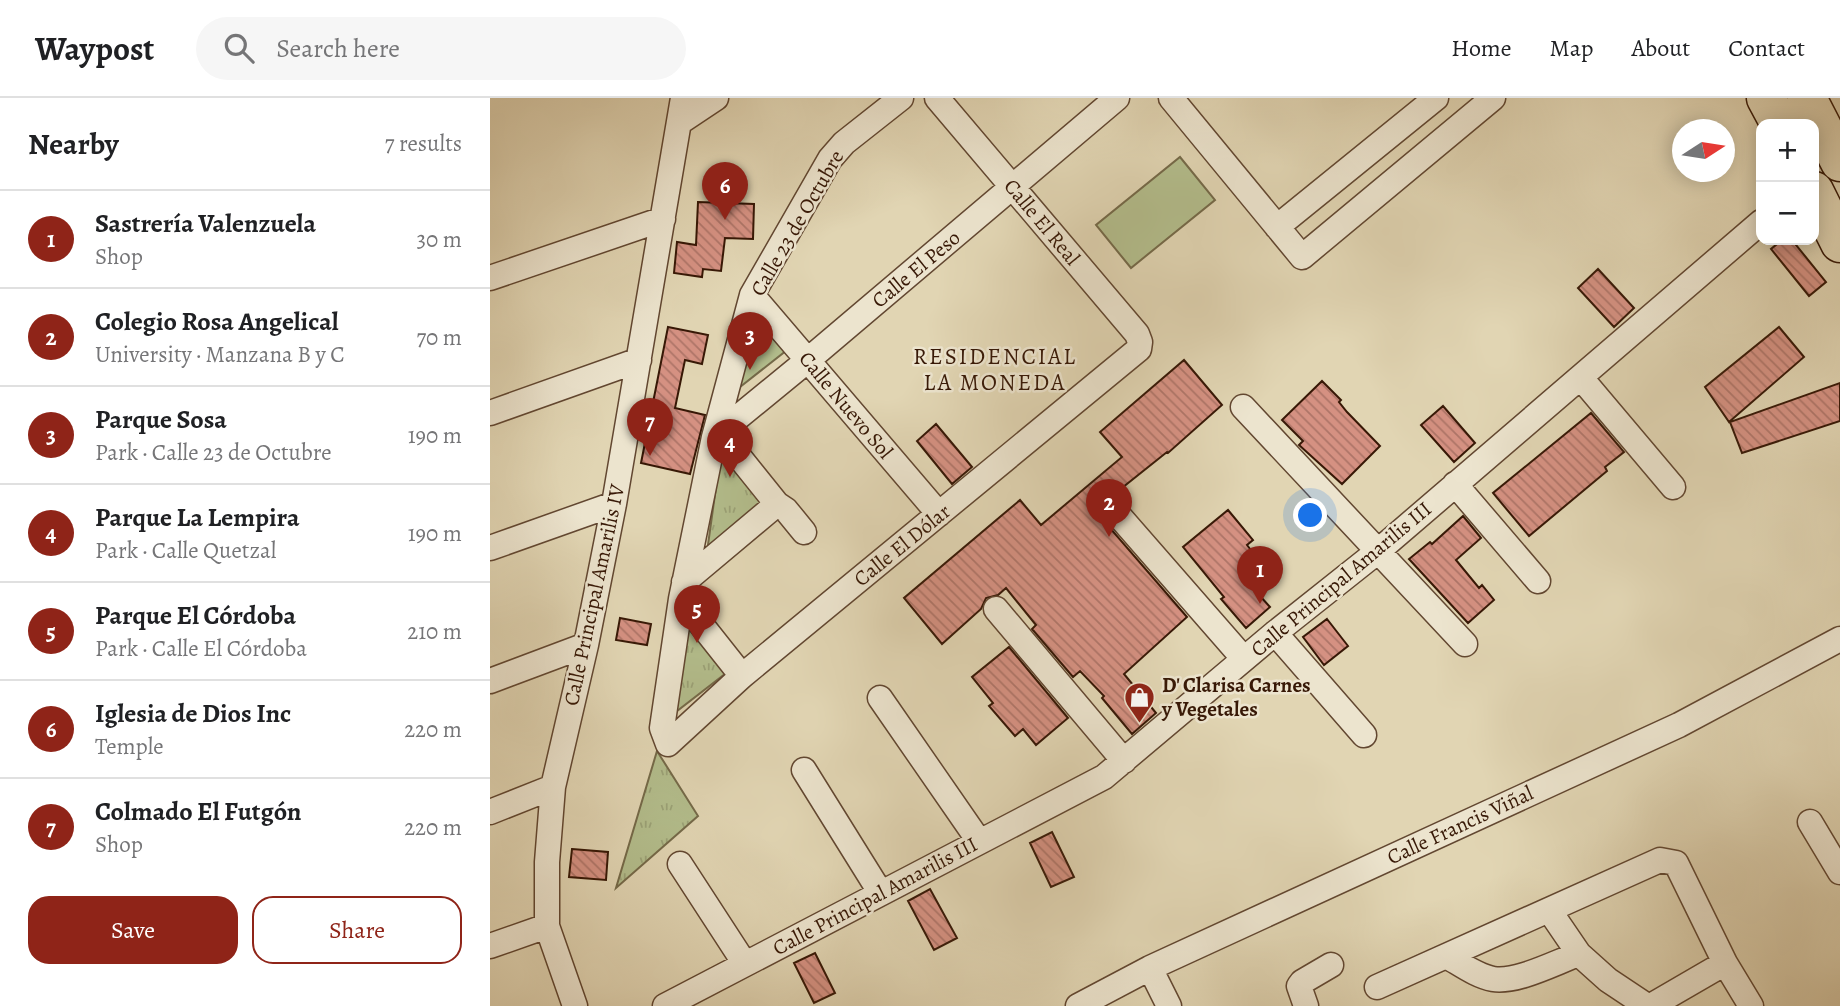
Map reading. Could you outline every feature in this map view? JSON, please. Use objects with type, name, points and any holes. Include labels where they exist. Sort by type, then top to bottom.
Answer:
[{"type":"main road","points":[[1766,98],[1777,119]]},
{"type":"main road","points":[[1808,98],[1840,162]]},
{"type":"main road","points":[[1819,201],[1840,243]]},
{"type":"street","points":[[681,110],[716,98]]},
{"type":"street","name":"Calle 23 de Octubre","points":[[668,744],[662,728],[683,591],[717,435],[752,295],[830,159],[844,143],[901,98]]},
{"type":"street","name":"Calle El Real","points":[[937,98],[1137,334],[1139,349]]},
{"type":"street","name":"Calle El Peso","points":[[717,435],[1117,98]]},
{"type":"street","points":[[1171,98],[1302,257],[1493,98]]},
{"type":"street","points":[[1277,227],[1436,98]]},
{"type":"street","name":"Calle Principal Amarilis IV","points":[[575,1006],[547,926],[547,862],[554,787],[614,504],[681,110]]},
{"type":"street","points":[[490,278],[663,219]]},
{"type":"street","name":"Calle Principal Amarilis III","points":[[665,1006],[1104,777],[1275,633],[1377,552],[1756,226]]},
{"type":"street","name":"Calle Nuevo Sol","points":[[752,295],[939,514]]},
{"type":"street","name":"Calle El Dólar","points":[[668,744],[742,676],[1139,349]]},
{"type":"street","points":[[490,413],[639,360]]},
{"type":"street","points":[[1581,378],[1673,487]]},
{"type":"street","points":[[1243,407],[1465,644]]},
{"type":"street","points":[[717,435],[804,532]]},
{"type":"street","points":[[1455,484],[1538,581]]},
{"type":"street","points":[[490,548],[614,504]]},
{"type":"street","points":[[742,676],[683,591],[777,505]]},
{"type":"street","points":[[1114,510],[1244,659]]},
{"type":"street","points":[[996,609],[1124,761]]},
{"type":"street","points":[[1275,633],[1364,735]]},
{"type":"street","name":"Calle Francis Viñal","points":[[1078,1006],[1150,968],[1679,724],[1840,639]]},
{"type":"street","points":[[490,681],[586,645]]},
{"type":"street","points":[[880,698],[979,841]]},
{"type":"street","points":[[803,770],[880,892]]},
{"type":"street","points":[[490,812],[554,787]]},
{"type":"street","points":[[1811,822],[1840,872]]},
{"type":"street","points":[[1377,987],[1660,860],[1668,860],[1676,863],[1725,963],[1751,1006]]},
{"type":"street","points":[[680,864],[746,964]]},
{"type":"street","points":[[1549,910],[1578,954],[1608,980],[1649,1006],[1725,963]]},
{"type":"street","points":[[490,946],[547,926]]},
{"type":"street","points":[[1448,957],[1481,976],[1511,979],[1578,954]]},
{"type":"street","points":[[1306,1006],[1299,986],[1331,965]]},
{"type":"street","points":[[1150,968],[1169,1006]]},
{"type":"green space","points":[[1180,157],[1215,200],[1131,268],[1096,225]]},
{"type":"green space","points":[[756,309],[787,350],[735,391]]},
{"type":"green space","points":[[721,451],[763,503],[707,552]]},
{"type":"green space","points":[[689,617],[730,670],[668,718]]},
{"type":"green space","points":[[657,751],[698,816],[616,888]]},
{"type":"building","points":[[698,202],[754,204],[753,239],[725,238],[721,271],[703,269],[702,277],[674,273],[677,242],[696,245]]},
{"type":"building","points":[[1776,245],[1796,245],[1826,282],[1809,296],[1771,249]]},
{"type":"building","points":[[1598,269],[1634,308],[1614,327],[1578,288]]},
{"type":"building","points":[[668,327],[708,335],[702,364],[685,360],[675,408],[705,415],[690,474],[641,463]]},
{"type":"building","points":[[1779,327],[1804,357],[1729,422],[1705,387]]},
{"type":"building","points":[[1184,360],[1222,405],[1168,453],[1113,495],[1105,498],[1100,506],[1103,520],[1187,617],[1124,674],[1156,713],[1132,734],[1102,698],[1104,696],[1080,671],[1073,677],[1032,629],[1036,625],[1006,588],[998,595],[986,598],[981,609],[942,644],[904,598],[1020,500],[1041,525],[1122,457],[1100,432]]},
{"type":"building","points":[[1322,381],[1380,446],[1342,484],[1299,445],[1303,441],[1282,420]]},
{"type":"building","points":[[1840,383],[1840,421],[1742,453],[1730,422]]},
{"type":"building","points":[[1443,406],[1475,443],[1454,462],[1421,425]]},
{"type":"building","points":[[1591,413],[1624,452],[1605,467],[1607,471],[1529,536],[1493,493]]},
{"type":"building","points":[[936,424],[972,467],[952,484],[917,441]]},
{"type":"building","points":[[1228,510],[1253,540],[1247,545],[1258,559],[1240,574],[1270,607],[1246,628],[1183,547]]},
{"type":"building","points":[[1463,516],[1481,538],[1456,560],[1479,588],[1482,585],[1494,600],[1468,623],[1409,559],[1430,542],[1432,544]]},
{"type":"building","points":[[620,618],[651,624],[647,645],[616,640]]},
{"type":"building","points":[[1327,619],[1348,646],[1324,665],[1303,637]]},
{"type":"building","points":[[1009,647],[1068,718],[1036,745],[1023,729],[1015,736],[989,706],[993,703],[972,677]]},
{"type":"building","points":[[1052,832],[1074,877],[1051,887],[1030,843]]},
{"type":"building","points":[[572,849],[608,852],[606,880],[569,877]]},
{"type":"building","points":[[930,889],[957,938],[934,950],[908,901]]},
{"type":"building","points":[[815,953],[835,993],[814,1003],[794,963]]},
{"type":"place","name":"Iglesia de Dios Inc","points":[[725,220]]},
{"type":"place","name":"Parque Sosa","points":[[750,370]]},
{"type":"place","name":"Colmado El Futgón","points":[[650,456]]},
{"type":"place","name":"Parque La Lempira","points":[[730,477]]},
{"type":"place","name":"Colegio Rosa Angelical","points":[[1109,537]]},
{"type":"place","name":"Sastrería Valenzuela","points":[[1260,604]]},
{"type":"place","name":"Parque El Córdoba","points":[[697,643]]},
{"type":"place","name":"D' Clarisa Carnes y Vegetales","points":[[1139,724]]},
{"type":"district","name":"RESIDENCIAL LA MONEDA","points":[[995,369]]}]
